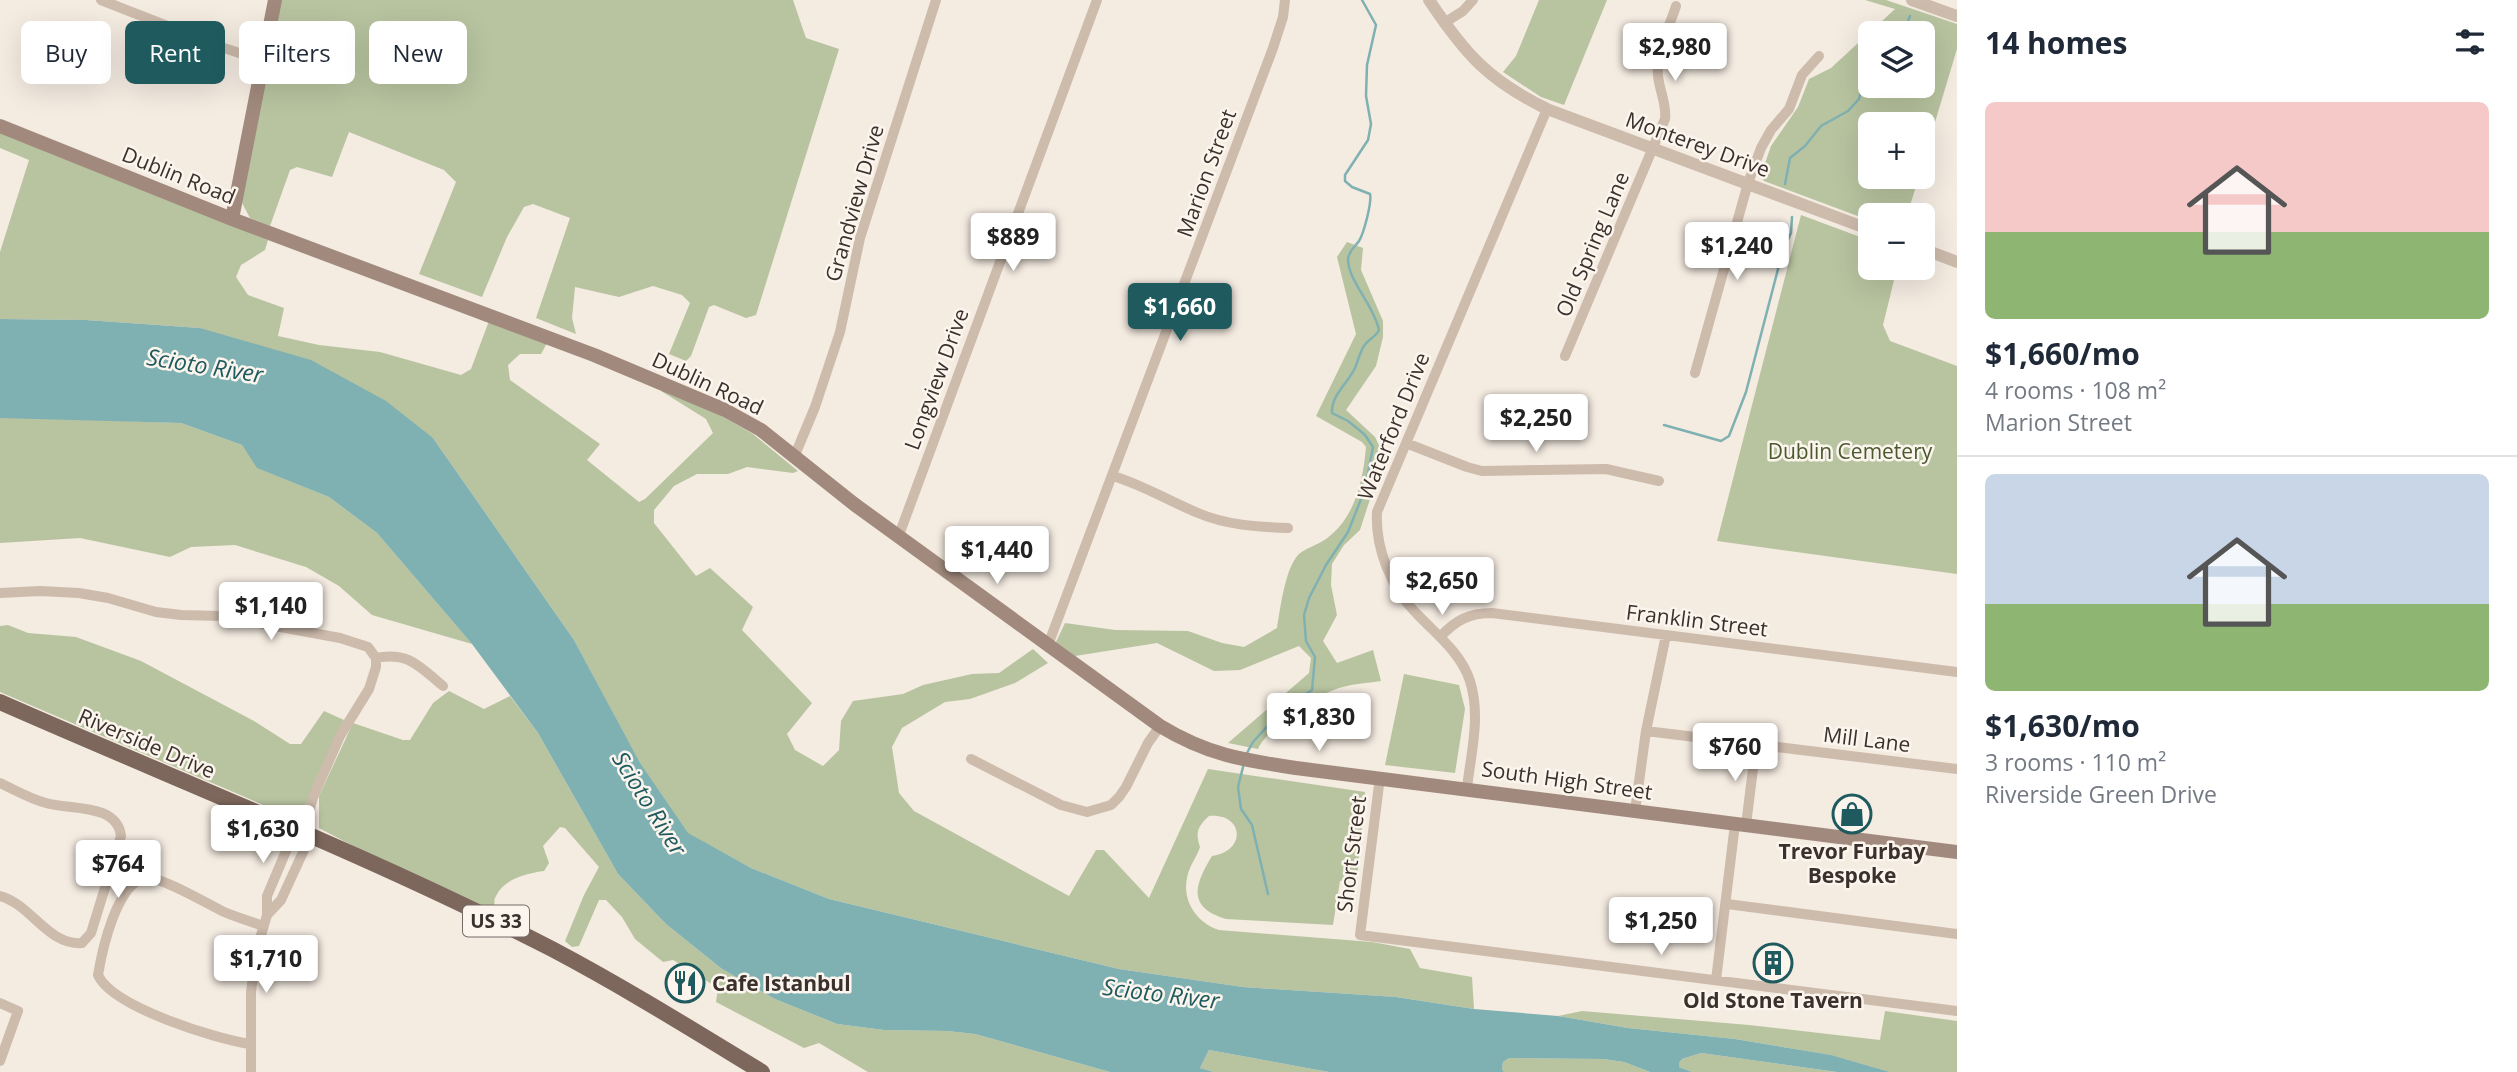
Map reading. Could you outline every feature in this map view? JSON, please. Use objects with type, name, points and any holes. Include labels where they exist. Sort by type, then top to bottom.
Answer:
[{"type":"main road","points":[[271,21],[275,0]]},
{"type":"main road","points":[[232,219],[259,84]]},
{"type":"main road","name":"Dublin Road","points":[[0,126],[232,219],[397,279],[685,391],[761,430],[854,504],[1160,726],[1199,747],[1231,757],[1380,777]]},
{"type":"main road","name":"Riverside Drive","points":[[0,704],[302,833],[492,919],[554,950],[762,1072]]},
{"type":"main road","name":"South High Street","points":[[1380,777],[1957,852]]},
{"type":"street","points":[[101,0],[239,53]]},
{"type":"street","name":"Grandview Drive","points":[[794,455],[815,407],[840,332],[860,238],[936,0]]},
{"type":"street","name":"Longview Drive","points":[[899,535],[1097,0]]},
{"type":"street","name":"Marion Street","points":[[1048,645],[1279,29],[1285,0]]},
{"type":"street","name":"Monterey Drive","points":[[1429,0],[1464,51],[1488,75],[1523,97],[1547,109],[1858,225]]},
{"type":"street","points":[[1444,23],[1463,11],[1473,0]]},
{"type":"street","points":[[1912,0],[1957,16]]},
{"type":"street","name":"Old Spring Lane","points":[[1565,356],[1654,148],[1666,113],[1658,81],[1658,64],[1676,6]]},
{"type":"street","points":[[1695,373],[1748,183],[1766,138],[1789,108],[1802,75],[1819,55]]},
{"type":"street","name":"Waterford Drive","points":[[1467,788],[1475,722],[1474,698],[1465,670],[1440,637],[1403,597],[1377,539],[1377,512],[1547,109]]},
{"type":"street","points":[[1935,254],[1957,262]]},
{"type":"street","points":[[1406,443],[1482,471],[1605,469],[1659,481]]},
{"type":"street","points":[[1113,477],[1235,524],[1288,528]]},
{"type":"street","points":[[0,593],[79,593],[156,612],[243,620],[356,642],[368,648],[376,658]]},
{"type":"street","name":"Franklin Street","points":[[1440,637],[1450,626],[1470,615],[1492,613],[1957,672]]},
{"type":"street","points":[[1635,811],[1646,731],[1666,635]]},
{"type":"street","points":[[376,658],[394,655],[415,662],[443,686]]},
{"type":"street","points":[[251,1072],[251,992],[267,896],[289,844],[302,833],[314,795],[340,736],[369,689],[376,658]]},
{"type":"street","points":[[971,759],[1061,805],[1087,812],[1111,804],[1119,797],[1160,726]]},
{"type":"street","name":"Mill Lane","points":[[1646,731],[1957,769]]},
{"type":"street","points":[[1756,744],[1740,825],[1716,980],[1957,1011]]},
{"type":"street","name":"Short Street","points":[[1380,777],[1360,935],[1716,980]]},
{"type":"street","points":[[0,783],[45,803],[85,809],[110,817],[120,827],[119,845],[91,933],[82,943],[52,935],[27,910],[0,896]]},
{"type":"street","points":[[250,1044],[206,1034],[121,999],[101,984],[98,975],[102,953],[123,895],[135,882],[147,878],[159,880],[225,912],[265,920]]},
{"type":"street","points":[[1727,904],[1957,934]]},
{"type":"street","points":[[0,1003],[18,1011],[0,1061]]},
{"type":"green space","points":[[280,0],[793,0],[806,38],[839,49],[756,315],[746,318],[714,305],[709,307],[691,356],[686,361],[669,354],[690,303],[682,295],[653,286],[619,297],[575,287],[572,318],[576,334],[536,318],[570,218],[533,204],[524,207],[507,237],[482,297],[419,274],[456,182],[444,170],[349,132],[332,177],[297,167],[290,170],[270,226],[250,218],[241,201],[264,84],[355,84],[355,21],[276,21]]},
{"type":"green space","points":[[1539,0],[1607,0],[1564,105],[1541,97],[1503,72],[1516,56]]},
{"type":"green space","points":[[1865,0],[1886,0],[1957,24],[1957,49],[1935,122],[1935,112],[1858,112],[1858,189],[1915,189],[1911,203],[1858,203],[1858,216],[1764,181],[1761,175],[1771,146],[1798,107],[1809,79],[1831,68],[1858,43],[1858,98],[1935,98],[1935,21],[1882,21],[1895,9]]},
{"type":"green space","points":[[0,131],[268,240],[265,250],[241,265],[236,277],[248,295],[284,308],[278,336],[319,345],[380,352],[461,375],[471,369],[489,321],[547,343],[541,354],[520,354],[508,365],[510,380],[600,444],[587,460],[639,502],[713,433],[706,419],[661,391],[665,390],[715,412],[753,434],[798,471],[793,473],[747,467],[728,474],[697,474],[674,486],[654,510],[654,523],[696,576],[710,568],[753,607],[742,630],[812,703],[787,734],[795,750],[823,766],[839,750],[841,721],[853,701],[903,694],[923,685],[972,674],[999,673],[1033,649],[1048,663],[1015,683],[970,699],[945,702],[902,728],[892,747],[899,793],[914,811],[1069,896],[1096,850],[1104,850],[1149,898],[1208,769],[1365,792],[1357,880],[1340,881],[1333,925],[1226,919],[1205,908],[1198,894],[1201,876],[1212,856],[1223,853],[1236,840],[1235,826],[1221,817],[1209,816],[1198,830],[1200,847],[1187,878],[1189,903],[1198,917],[1219,930],[1372,942],[1410,949],[1420,968],[1472,977],[1474,1009],[1396,997],[1243,987],[1119,969],[829,899],[751,868],[688,834],[640,764],[574,640],[433,438],[200,328],[86,320],[0,319],[0,252],[29,160],[0,148]]},
{"type":"green space","name":"Dublin Cemetery","points":[[1801,215],[1858,236],[1858,280],[1894,280],[1883,325],[1890,341],[1957,366],[1957,574],[1717,541]]},
{"type":"green space","points":[[1347,242],[1363,248],[1361,270],[1383,321],[1383,337],[1376,366],[1346,410],[1375,437],[1384,456],[1360,530],[1344,545],[1332,564],[1331,585],[1337,615],[1323,641],[1337,663],[1373,650],[1381,681],[1344,687],[1318,698],[1282,722],[1258,749],[1228,743],[1309,673],[1311,658],[1299,646],[1240,670],[1214,671],[1157,643],[1075,656],[1056,642],[1065,623],[1115,630],[1188,631],[1222,643],[1244,647],[1277,628],[1293,561],[1301,553],[1326,539],[1344,521],[1356,498],[1363,473],[1366,447],[1362,442],[1316,416],[1356,334],[1337,257]]},
{"type":"green space","points":[[0,418],[181,423],[242,445],[258,468],[329,497],[377,533],[472,644],[372,615],[339,586],[306,567],[235,545],[191,547],[170,557],[80,538],[0,543]]},
{"type":"green space","points":[[8,625],[28,633],[76,637],[141,661],[254,721],[290,744],[301,744],[324,711],[344,720],[306,804],[297,812],[282,813],[0,692],[0,626]]},
{"type":"green space","points":[[1404,674],[1459,685],[1465,709],[1455,773],[1385,765]]},
{"type":"green space","points":[[449,691],[484,709],[510,696],[538,733],[618,874],[666,924],[722,969],[775,999],[837,1024],[884,1030],[975,1034],[1110,1072],[868,1072],[819,1043],[804,1048],[716,1002],[718,988],[673,960],[663,962],[635,939],[622,917],[606,900],[599,900],[579,946],[572,947],[565,941],[599,867],[565,828],[560,827],[543,846],[549,863],[544,871],[523,875],[504,885],[495,898],[495,913],[370,855],[319,828],[319,796],[353,723],[410,740],[433,703]]},
{"type":"green space","points":[[1582,1011],[1749,1025],[1880,1040],[1885,1011],[1957,1021],[1957,1072],[1890,1072],[1830,1055],[1735,1039],[1628,1028],[1558,1016]]},
{"type":"green space","points":[[1209,1050],[1329,1072],[1214,1072],[1200,1068]]},
{"type":"green space","points":[[1701,1053],[1837,1072],[1692,1072],[1679,1067],[1682,1059]]},
{"type":"green space","points":[[1509,1058],[1603,1059],[1624,1062],[1650,1072],[1504,1072],[1503,1062]]},
{"type":"water","name":"Scioto River","points":[[0,319],[86,320],[200,328],[311,360],[386,401],[433,438],[574,640],[640,763],[688,833],[751,868],[829,899],[1119,969],[1243,987],[1396,997],[1474,1009],[1558,1016],[1628,1028],[1735,1039],[1831,1055],[1890,1072],[1837,1072],[1701,1053],[1682,1059],[1679,1063],[1679,1067],[1692,1072],[1650,1072],[1624,1062],[1603,1059],[1509,1058],[1503,1062],[1504,1072],[1329,1072],[1209,1050],[1200,1068],[1214,1072],[1110,1072],[975,1034],[884,1030],[837,1024],[775,999],[722,969],[666,924],[618,874],[538,733],[472,644],[377,533],[329,497],[257,468],[242,445],[181,423],[0,418]]},
{"type":"waterway","points":[[1247,753],[1253,742],[1282,710],[1312,690],[1315,657],[1306,641],[1304,615],[1309,598],[1326,565],[1348,532],[1365,489],[1373,447],[1358,429],[1332,413],[1334,400],[1352,374],[1363,348],[1379,330],[1372,311],[1352,276],[1348,259],[1363,231],[1370,198],[1370,194],[1345,181],[1345,175],[1368,140],[1371,124],[1366,96],[1367,65],[1376,25],[1362,0]]},
{"type":"waterway","points":[[1908,21],[1910,16]]},
{"type":"waterway","points":[[1785,184],[1790,158],[1805,146],[1821,126],[1848,111],[1859,98]]},
{"type":"waterway","points":[[1664,425],[1721,441],[1729,436],[1746,392],[1783,250],[1791,233],[1792,217]]},
{"type":"waterway","points":[[1244,763],[1238,787],[1241,809],[1252,825],[1268,894]]},
{"type":"place","name":"Trevor Furbay Bespoke","points":[[1852,814]]},
{"type":"place","name":"Old Stone Tavern","points":[[1773,963]]},
{"type":"place","name":"Cafe Istanbul","points":[[685,983]]}]
